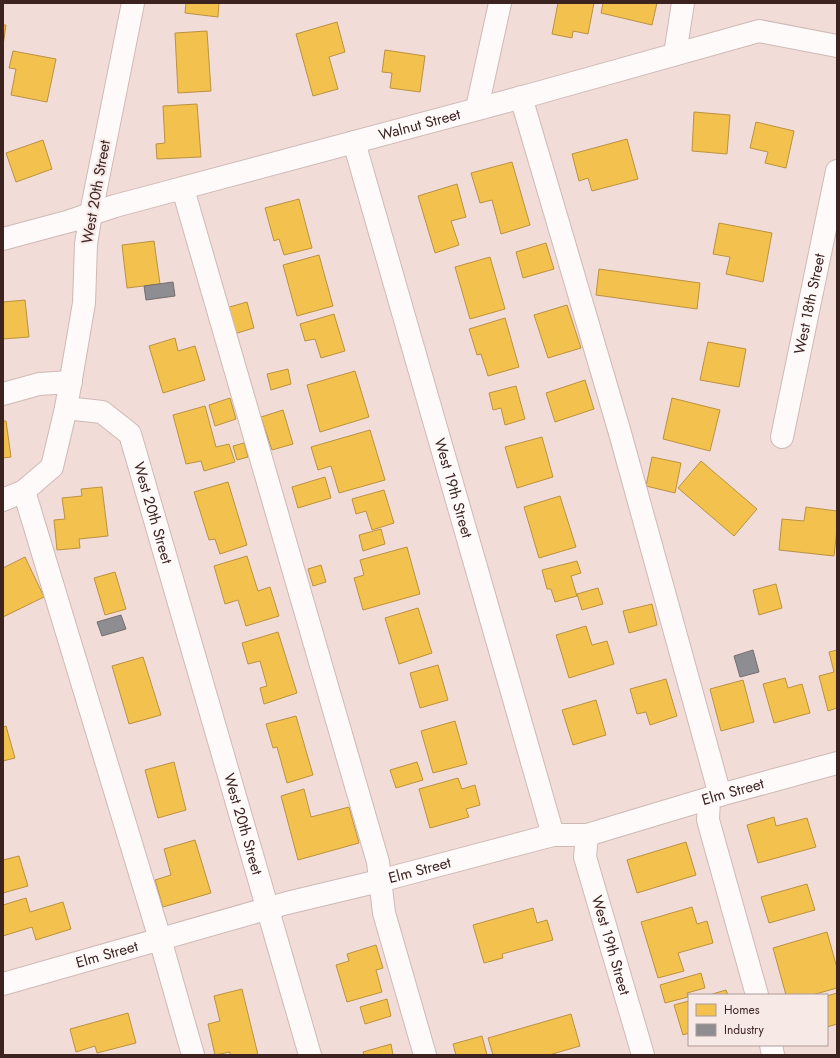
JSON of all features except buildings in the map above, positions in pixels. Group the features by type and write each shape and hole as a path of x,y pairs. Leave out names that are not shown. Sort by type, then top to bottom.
{"street":[{"name":"West 20th Street","path":"133,3 91,213 86,244 84,303 66,408 102,412 130,434 310,1055"},
{"path":"477,108 500,3"},
{"path":"675,54 683,3"},
{"name":"Walnut Street","path":"3,239 70,221 91,213 759,31 837,46"},
{"path":"521,97 620,433 714,797 708,820 756,994"},
{"name":"West 19th Street","path":"354,142 553,835"},
{"name":"West 18th Street","path":"782,437 837,171"},
{"path":"183,189 378,862 384,913 425,1055"},
{"path":"3,394 39,384 71,382"},
{"path":"3,500 24,491 52,467 66,408"},
{"path":"24,491 160,940 193,1055"},
{"name":"Elm Street","path":"3,984 268,908 380,881 553,835 587,835 714,797 837,764"},
{"name":"West 19th Street","path":"587,835 585,857 643,1055"}]}
